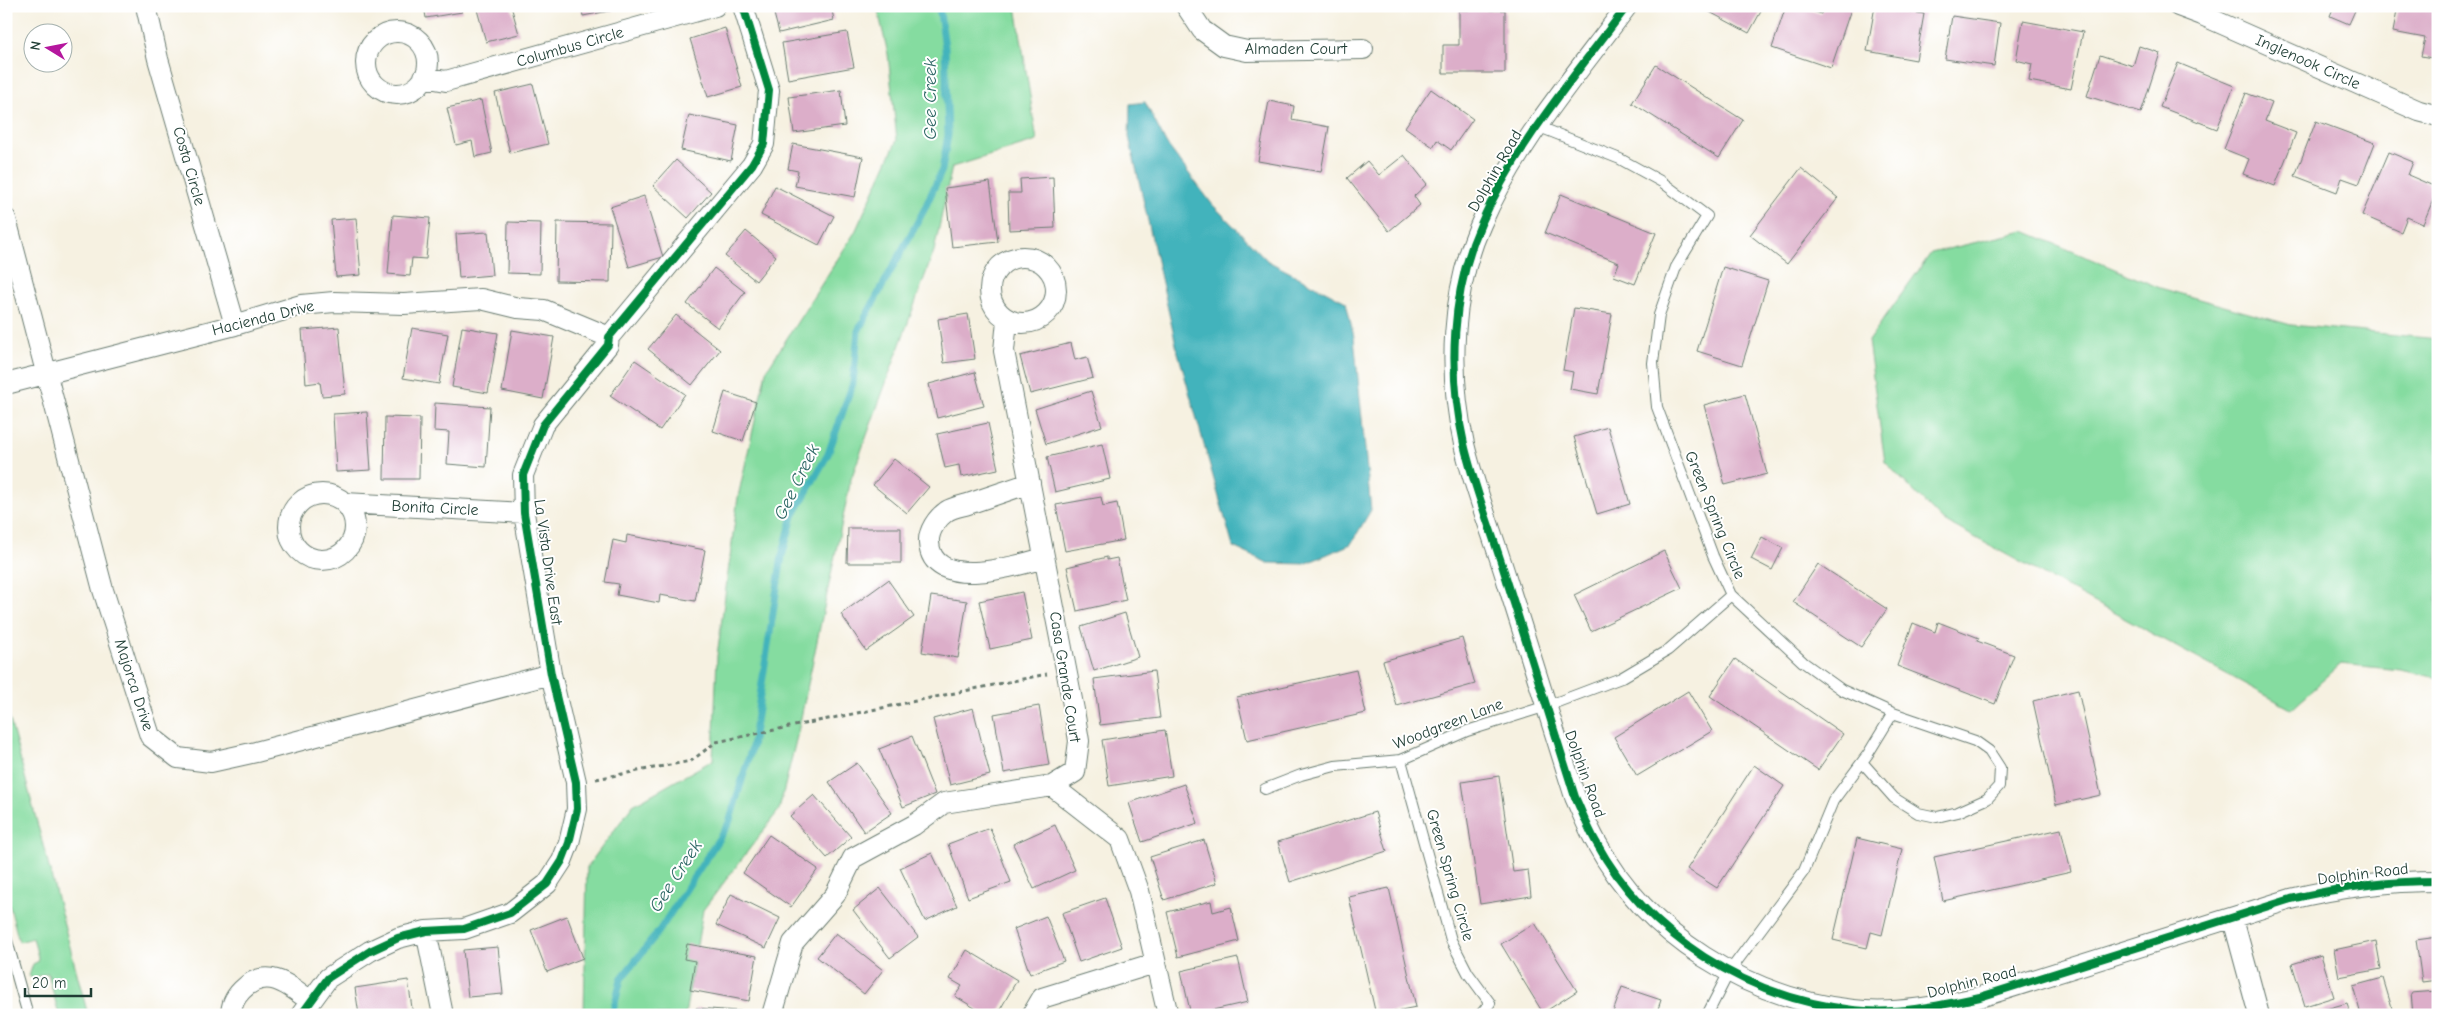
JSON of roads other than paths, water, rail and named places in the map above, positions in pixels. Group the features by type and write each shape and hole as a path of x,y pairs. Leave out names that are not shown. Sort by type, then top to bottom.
{"street":[{"name":"Costa Circle","path":"146,6 161,68 235,325"},
{"name":"Columbus Circle","path":"424,77 446,81 715,6"},
{"name":"La Vista Drive East","path":"305,1008 328,978 370,951 398,938 426,931 464,929 510,913 547,884 562,861 578,808 576,782 551,674 524,513 524,475 543,425 608,345 610,337 740,180 764,144 770,90 743,6"},
{"name":"Almaden Court","path":"1186,6 1202,30 1224,46 1247,51 1363,49"},
{"name":"Dolphin Road","path":"1627,6 1537,126 1507,172 1480,225 1465,271 1456,321 1454,375 1464,444 1575,797 1596,843 1628,889 1661,924 1691,948 1729,972 1774,992 1814,1003 1854,1010 1898,1010 1940,1006 1980,997 2233,919 2291,899 2340,887 2394,881 2438,881"},
{"name":"Inglenook Circle","path":"2178,6 2420,111 2438,116"},
{"path":"6,219 46,374"},
{"name":"Hacienda Drive","path":"6,384 235,325 301,305 334,302 404,304 481,299 518,308 544,310 610,337"},
{"name":"Casa Grande Court","path":"1007,320 1004,351 1067,670 1079,741 1075,772 1052,786"},
{"name":"Majorca Drive","path":"46,374 103,590 150,736 178,758 211,762 256,752 551,674"},
{"path":"1030,483 947,511 932,528 929,543 934,558 946,570 973,572 1010,568 1044,558"},
{"name":"Bonita Circle","path":"345,503 524,513"},
{"path":"772,1015 792,943 835,895 853,858 914,825 944,803 1052,786 1120,840 1139,891 1168,1015"},
{"path":"2233,919 2258,1015"},
{"path":"426,931 443,1015"},
{"path":"1032,1015 1042,998 1155,963"},
{"path":"231,1015 235,997 249,983 256,980 274,978 295,989 305,1008"}],"lane":[{"name":"Green Spring Circle","path":"1537,126 1620,159 1662,182 1707,216 1676,267 1659,315 1653,363 1657,407 1713,556 1731,595 1803,662 1842,690 1893,713"},
{"name":"Woodgreen Lane","path":"1265,789 1301,774 1335,766 1401,760 1467,731 1547,706 1621,678 1668,650 1731,595"},
{"path":"1707,1015 1729,972 1804,872 1833,801 1862,762 1893,713 1975,741 1989,751 2000,768 1999,786 1987,799 1958,812 1937,817 1918,813 1894,798 1862,762"},
{"name":"Green Spring Circle","path":"1401,760 1451,940 1468,973 1490,1003 1480,1015"},
{"path":"6,937 28,1015"}],"water":[{"path":"1145,102 1166,143 1212,204 1268,261 1346,302 1354,337 1371,510 1351,544 1305,564 1268,563 1233,547 1177,349 1129,137 1130,104"}],"waterway":[{"name":"Gee Creek","path":"612,1015 621,979 659,931 729,823 752,747 782,556 793,516 828,454 853,383 858,331 924,210 942,170 948,135 945,47 939,6"}]}
